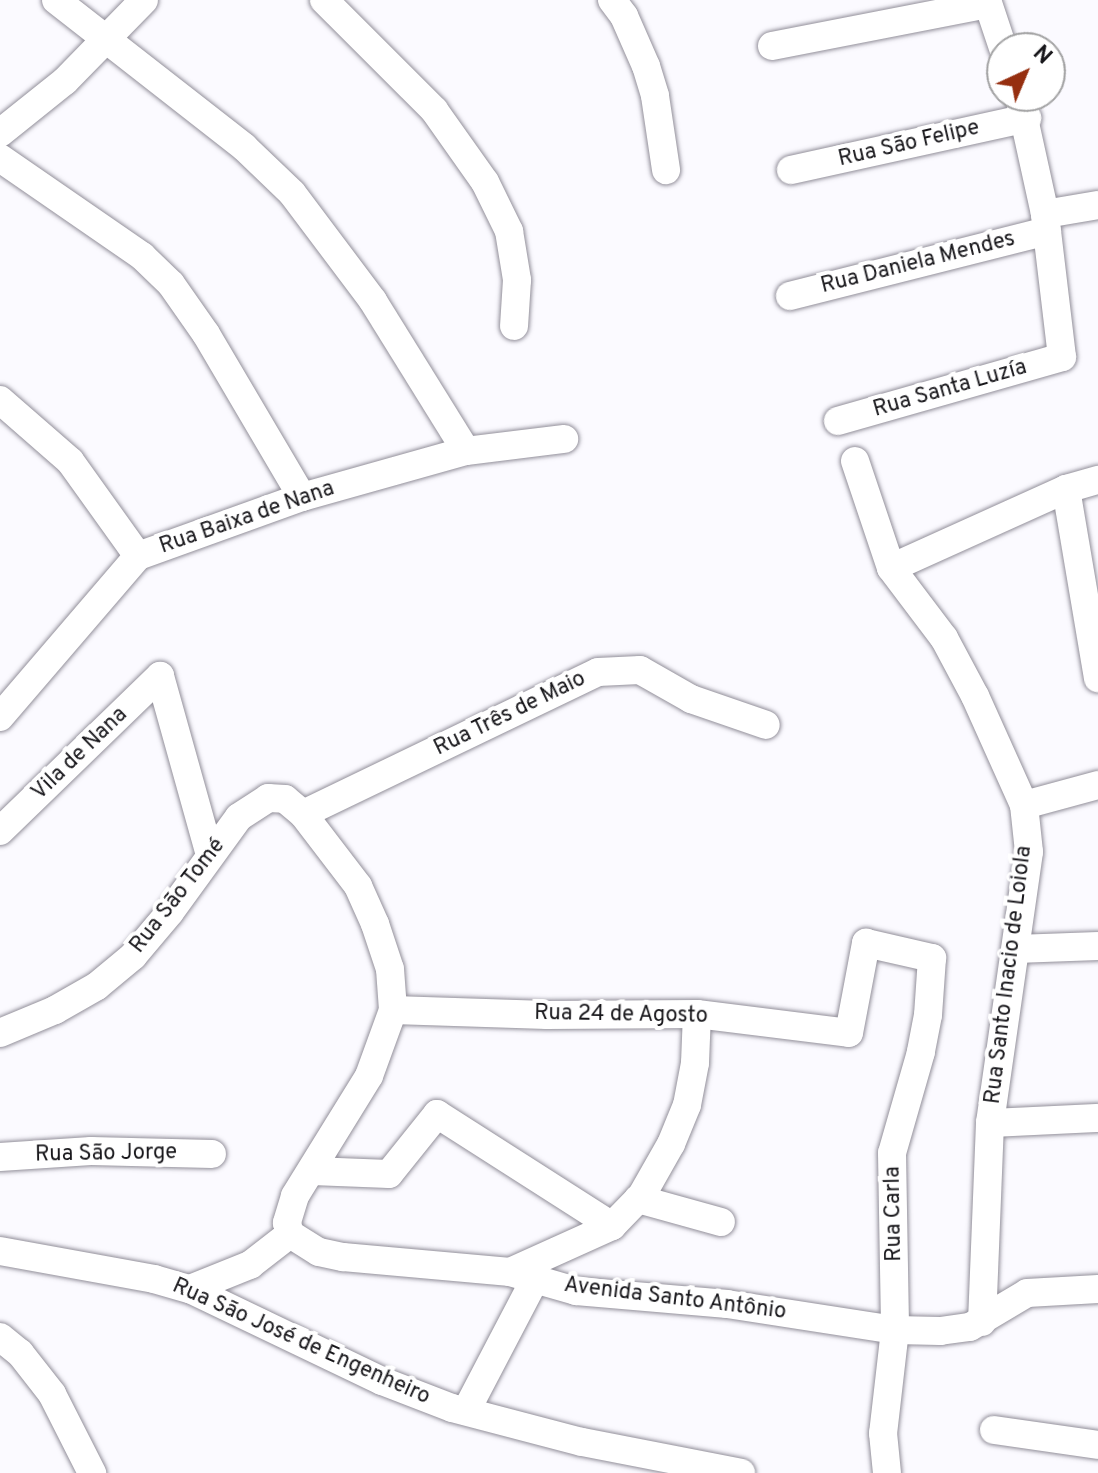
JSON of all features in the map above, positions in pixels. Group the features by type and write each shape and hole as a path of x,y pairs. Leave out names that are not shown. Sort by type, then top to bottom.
{"street":[{"path":"56,0 244,147 292,193 373,301 466,451"},
{"path":"0,133 106,41 144,0"},
{"path":"324,0 434,110 485,182 509,231 517,280 514,326"},
{"path":"612,0 624,16 646,66 655,96 666,170"},
{"path":"772,46 987,2 997,32"},
{"name":"Rua São Felipe","path":"791,170 1005,112"},
{"path":"1024,112 1046,222"},
{"path":"0,158 142,256 171,284 206,334 302,497"},
{"name":"Rua Daniela Mendes","path":"790,296 1098,205"},
{"name":"Rua Santa Luzía","path":"838,421 1062,357 1046,222"},
{"path":"0,400 70,461 138,556"},
{"name":"Rua Baixa de Nana","path":"0,717 138,556 302,497 466,451 564,439"},
{"name":"Rua Santo Inacio de Loiola","path":"855,461 891,568 944,638 975,696 1024,805 1029,852 990,1123 982,1322"},
{"path":"891,568 1066,489 1098,480"},
{"path":"1066,489 1098,678"},
{"name":"Rua Três de Maio","path":"303,814 598,672 640,670 691,699 766,725"},
{"name":"Vila de Nana","path":"0,831 160,676 210,855"},
{"path":"1024,805 1098,785"},
{"name":"Rua São Tomé","path":"0,1033 55,1010 109,976 133,956 170,912 239,817 268,798 285,799 303,814"},
{"path":"190,1289 250,1265 290,1234 290,1209 369,1076 393,1010 390,969 358,886 303,814"},
{"name":"Rua 24 de Agosto","path":"393,1010 697,1014 849,1033 866,943 932,958"},
{"path":"1016,949 1098,946"},
{"name":"Rua Carla","path":"887,1473 883,1433 895,1330 892,1153 921,1052 928,1015 932,958"},
{"path":"466,1411 523,1276 612,1226 638,1199 671,1144 687,1105 695,1063 697,1014"},
{"path":"312,1171 389,1174 437,1114 612,1226"},
{"path":"990,1123 1098,1118"},
{"name":"Rua São Jorge","path":"0,1157 91,1151 212,1154"},
{"path":"638,1199 721,1222"},
{"name":"Avenida Santo Antônio","path":"290,1234 319,1252 343,1257 523,1276 576,1291 727,1304 895,1330 940,1331 982,1322"},
{"name":"Rua São José de Engenheiro","path":"0,1251 154,1279 190,1289 382,1381 466,1411 582,1442 741,1473"},
{"path":"982,1322 1027,1293 1098,1289"},
{"path":"0,1337 20,1353 52,1394 92,1473"},
{"path":"994,1430 1098,1445"}]}
